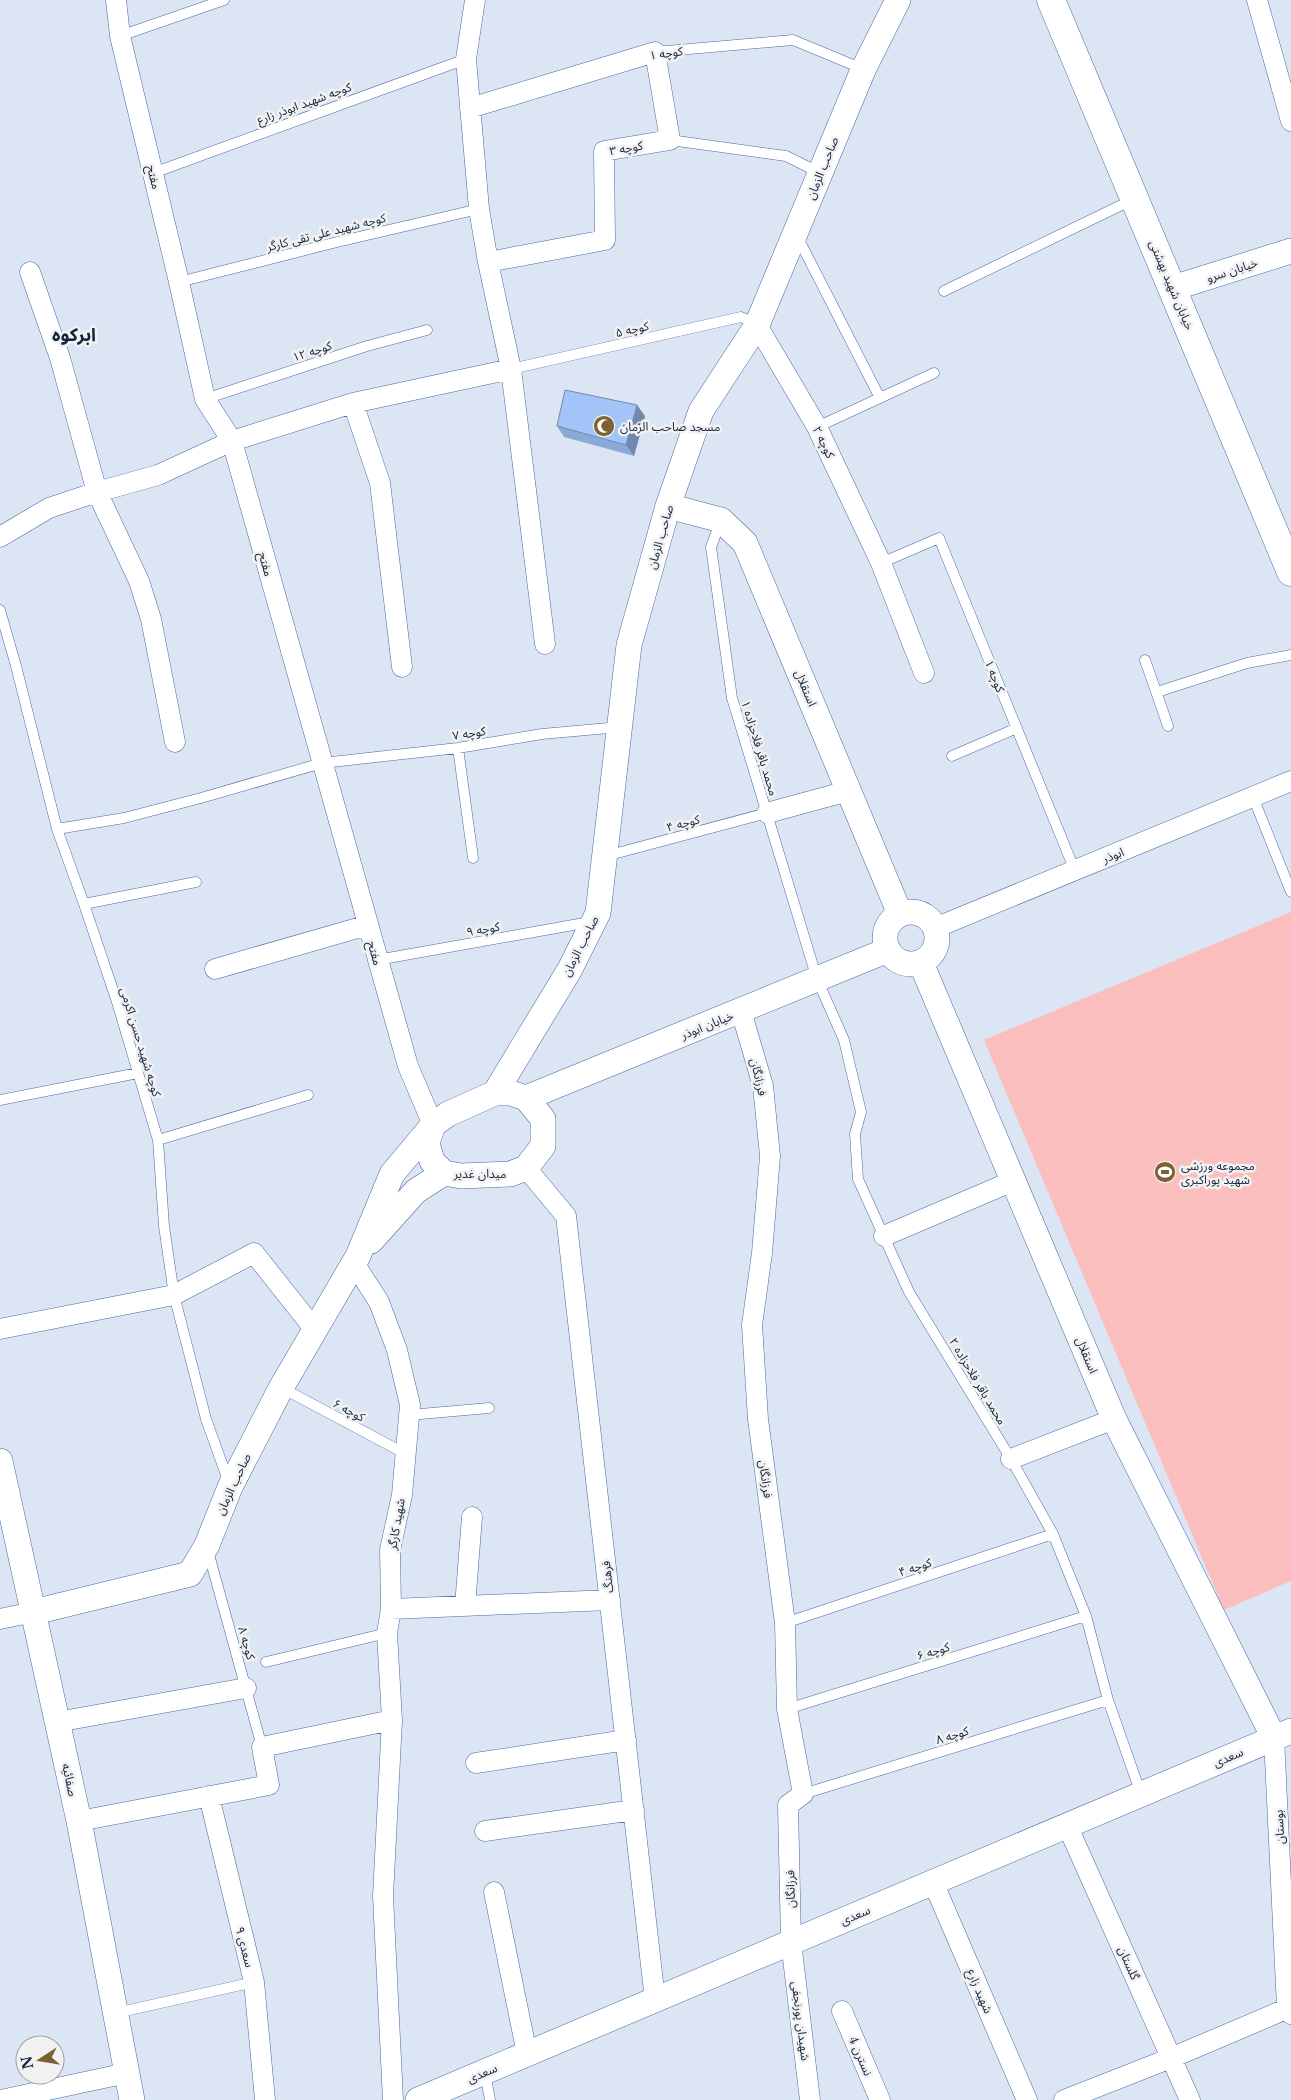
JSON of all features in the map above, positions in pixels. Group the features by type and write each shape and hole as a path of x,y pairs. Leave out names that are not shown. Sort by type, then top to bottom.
{"main road":[{"name":"خیابان شهید بهشتی","path":"1051,0 1291,572"}],"street":[{"name":"مفتح","path":"116,0 120,36 179,282 205,400 232,441 408,1066 433,1125"},
{"path":"475,0 466,59 479,209 488,262 512,369 545,644"},
{"name":"صاحب الزمان","path":"495,1093 570,969 598,913 629,645 668,506 701,411 758,325 863,70 898,0"},
{"path":"1257,0 1286,79 1291,121"},
{"path":"656,52 670,140"},
{"name":"کوچه ۱","path":"470,108 656,52"},
{"name":"کوچه ۳","path":"488,262 605,240 604,151 670,140"},
{"name":"خیابان سرو","path":"1173,288 1291,251"},
{"path":"30,272 60,358 97,492 139,581 151,618 175,742"},
{"name":"کوچه ۲","path":"758,325 817,426 882,563 924,673"},
{"path":"0,537 49,508 97,492 158,476 232,441 353,403 512,369"},
{"path":"353,403 380,483 402,668"},
{"name":"استقلال","path":"668,506 720,520 745,543 900,914"},
{"name":"ابوذر","path":"935,928 1291,782"},
{"path":"767,813 848,791"},
{"path":"903,912 919,912 933,922 935,928 938,938 933,954 921,963 903,964 890,954 884,938 889,922 903,912"},
{"path":"215,969 368,925"},
{"name":"خیابان ابوذر","path":"526,1098 888,950"},
{"name":"استقلال","path":"921,963 1114,1419 1283,1734"},
{"name":"فرزانگان","path":"742,1011 762,1086 770,1156 762,1253 752,1325 758,1419 785,1623 787,1709 803,1794 788,1805 791,1942"},
{"path":"356,1259 392,1174 433,1125 448,1114 495,1093 511,1093 526,1098 543,1119 543,1146 526,1168"},
{"name":"میدان غدیر","path":"433,1125 427,1143 432,1161 444,1173 461,1176 510,1174 526,1168"},
{"name":"فرهنگ","path":"526,1168 566,1216 655,2000"},
{"path":"356,1259 416,1191 444,1173"},
{"path":"884,1236 1013,1181"},
{"path":"0,1330 174,1295 254,1253 315,1330"},
{"name":"صاحب الزمان","path":"34,1612 190,1574 207,1545 230,1486 281,1388 356,1259"},
{"name":"شهید کارگر","path":"356,1259 379,1302 397,1350 410,1405 404,1454 402,1495 390,1550 391,1609 387,1633 392,1720 383,1896 393,2100"},
{"path":"1011,1459 1114,1419"},
{"name":"صفائیه","path":"0,1461 79,1821 132,2100"},
{"path":"465,1606 472,1517"},
{"path":"391,1609 610,1600"},
{"path":"0,1619 34,1612"},
{"path":"58,1722 246,1688"},
{"path":"79,1821 269,1785 262,1747 392,1720"},
{"name":"سعدی","path":"418,2100 1283,1734"},
{"name":"بوستان","path":"1283,1734 1290,2009"},
{"path":"476,1762 626,1740"},
{"name":"سعدی ۹","path":"209,1796 254,1982 265,2100"},
{"path":"485,1831 634,1810"},
{"name":"گلستان","path":"1068,1825 1190,2100"},
{"name":"شهید زارع","path":"934,1882 1027,2100"},
{"path":"494,1892 527,2054"},
{"name":"شهیدان پورنجفی","path":"791,1942 810,2100"},
{"path":"1064,2100 1290,2009"},
{"name":"نسترن 4","path":"842,2011 880,2100"},
{"path":"1,2100 127,2073"}],"lane":[{"path":"120,36 224,0"},
{"name":"کوچه ۱","path":"656,52 793,40 863,70"},
{"name":"کوچه شهید ابوذر زارع","path":"152,173 466,59"},
{"name":"کوچه ۳","path":"670,140 786,156 820,173"},
{"path":"944,291 1135,199"},
{"name":"کوچه شهید علی تقی کارگر","path":"179,282 337,242 479,209"},
{"path":"796,234 880,398"},
{"name":"کوچه ۵","path":"512,369 741,317 758,325"},
{"name":"کوچه ۱۲","path":"205,400 367,346 427,330"},
{"path":"817,426 934,373"},
{"name":"محمد باقر فلاحزاده ۱","path":"720,520 710,547 732,698 817,979"},
{"name":"کوچه ۱","path":"882,563 939,538 1075,871"},
{"name":"کوچه شهید حسن اکرمی","path":"0,610 57,829 84,904 158,1140 164,1226 174,1295 206,1419 230,1486"},
{"path":"1157,692 1246,663 1291,655"},
{"path":"1145,660 1168,726"},
{"name":"کوچه ۷","path":"57,829 143,813 322,764 458,748 542,734 620,727"},
{"path":"952,756 1017,728"},
{"path":"458,748 473,858"},
{"path":"1253,797 1291,892"},
{"name":"کوچه ۴","path":"605,856 767,813"},
{"path":"84,904 196,882"},
{"name":"کوچه ۹","path":"377,960 593,922"},
{"name":"محمد باقر فلاحزاده ۲","path":"817,979 844,1040 861,1112 855,1134 858,1179 909,1292 1011,1459 1053,1534 1086,1616 1108,1700 1141,1794"},
{"path":"0,1100 138,1073"},
{"path":"158,1140 308,1095"},
{"name":"کوچه ۶","path":"281,1388 404,1454"},
{"path":"409,1415 489,1408"},
{"name":"کوچه ۴","path":"785,1623 1053,1534"},
{"name":"کوچه ۸","path":"207,1545 262,1747"},
{"name":"کوچه ۶","path":"787,1709 1086,1616"},
{"path":"266,1662 387,1633"},
{"name":"کوچه ۸","path":"803,1794 1108,1700"},
{"path":"115,2013 254,1982"},
{"path":"485,2072 490,2100"}],"shaded area":[{"name":"مجموعه ورزشی شهید پوراکبری","path":"1291,912 1291,1581 1224,1610 984,1040"}],"building":[{"name":"مسجد صاحب الزمان","path":"565,390 637,405 626,445 557,426"}],"place":[{"name":"مسجد صاحب الزمان","path":"604,426"},
{"name":"مجموعه ورزشی شهید پوراکبری","path":"1165,1172"}],"district":[{"name":"ابرکوه","path":"74,335"}]}
